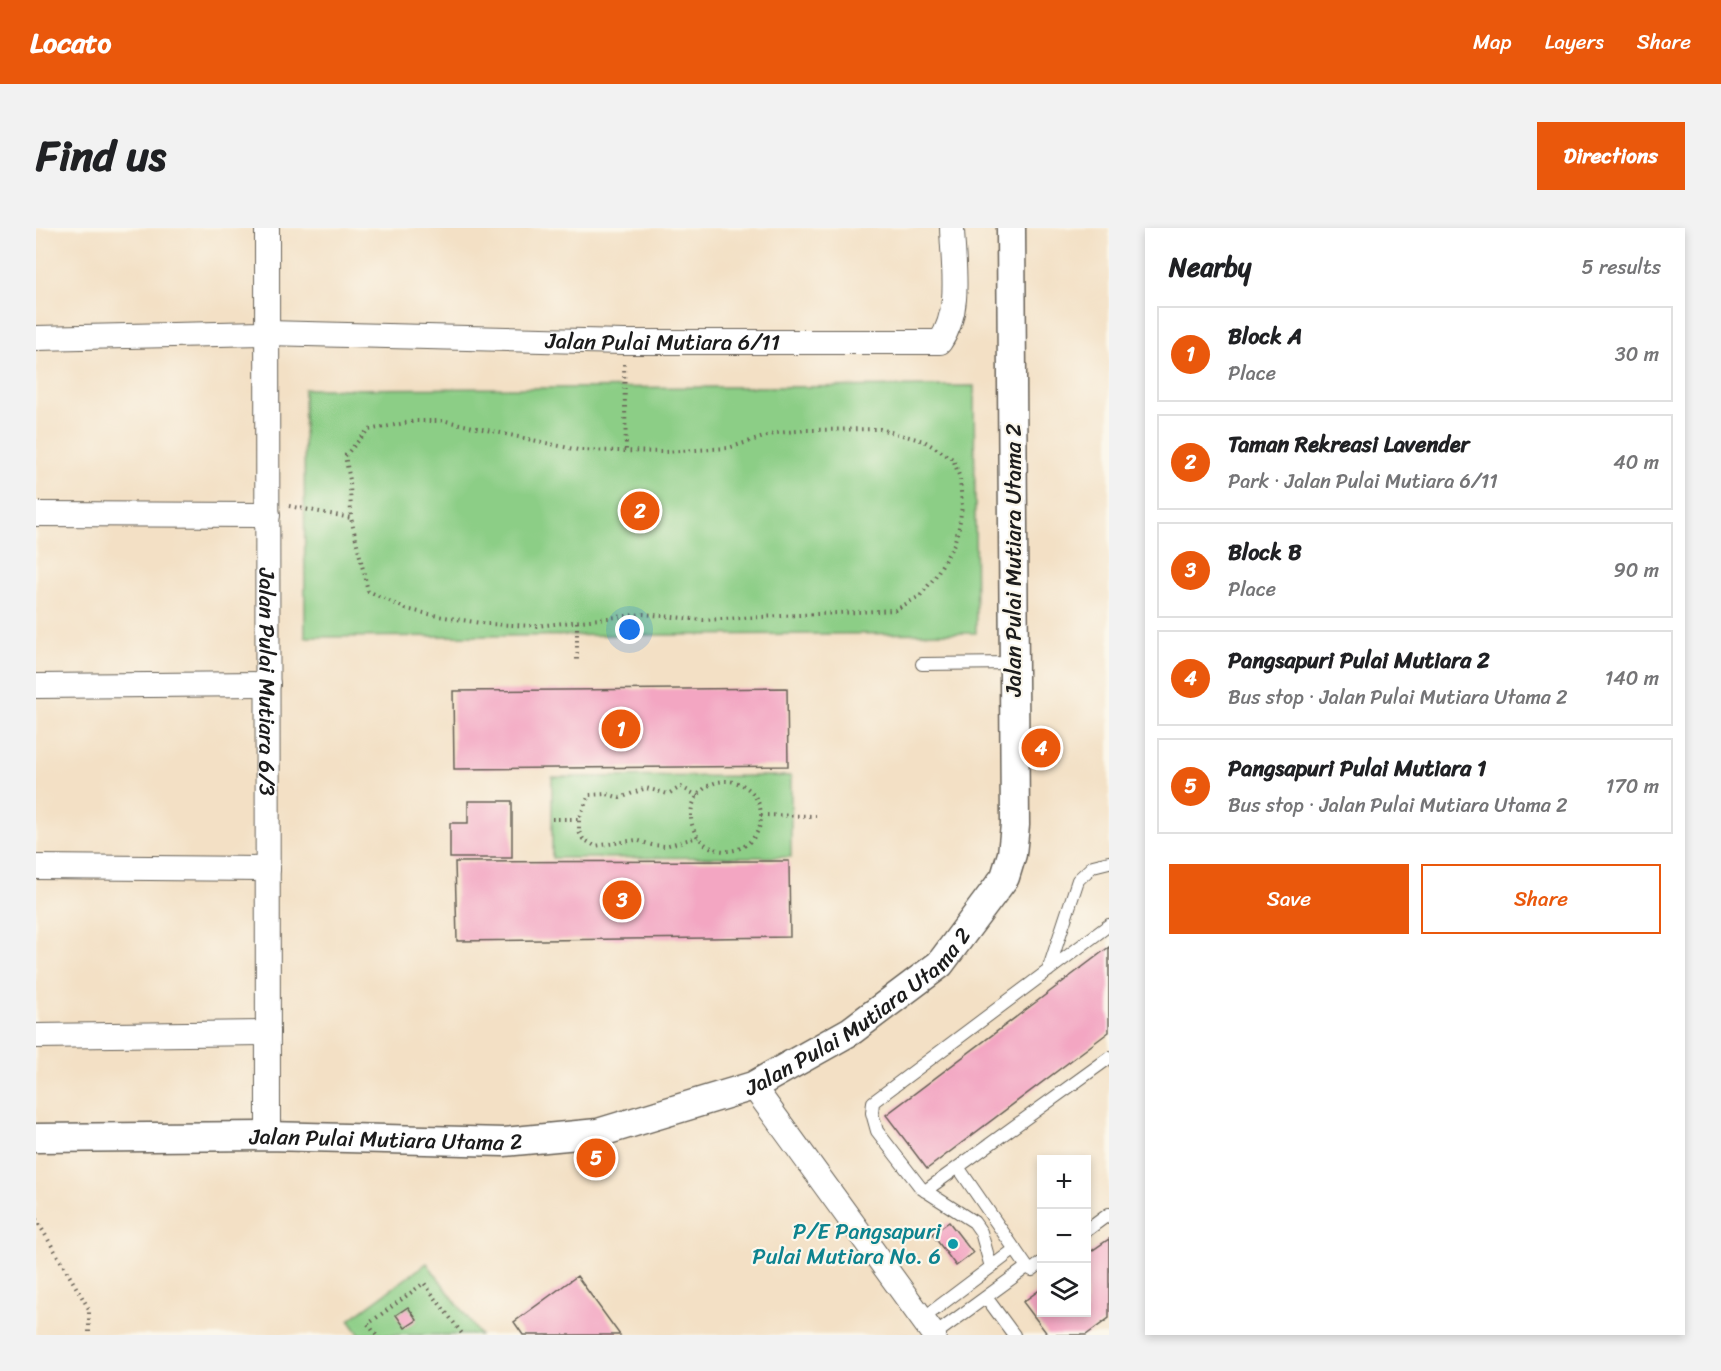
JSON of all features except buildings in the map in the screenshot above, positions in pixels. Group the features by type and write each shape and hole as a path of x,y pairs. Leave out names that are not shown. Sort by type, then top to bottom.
{"street":[{"name":"Jalan Pulai Mutiara 6/3","path":"267,228 268,1136"},
{"name":"Jalan Pulai Mutiara 6/11","path":"36,338 267,333 624,342 940,342 948,330 954,313 952,228"},
{"name":"Jalan Pulai Mutiara Utama 2","path":"36,1138 268,1136 504,1142 598,1133 753,1086 851,1031 940,964 1005,877 1012,854 1015,825 1011,228"},
{"path":"36,514 268,509"},
{"path":"36,686 268,684"},
{"path":"36,867 268,868"},
{"path":"36,1036 268,1034"},
{"path":"753,1086 930,1330"}],"lane":[{"path":"922,664 1014,663"},
{"path":"1048,971 1078,880 1093,866 1109,862"},
{"path":"992,1267 981,1232 974,1222 925,1191 877,1131 872,1113 873,1102 1109,925"},
{"path":"925,1191 1109,1058"},
{"path":"958,1167 1027,1267 1032,1270 1037,1266"},
{"path":"1091,1227 1109,1214"},
{"path":"930,1330 992,1267 1015,1249"},
{"path":"930,1330 986,1297 1027,1267"},
{"path":"986,1297 1014,1335"}],"path":[{"path":"624,342 626,451"},
{"path":"416,422 446,422 578,450 626,451 728,448 777,433 807,430 880,429 924,441 953,459 960,478 962,506 954,544 935,577 920,596 895,610 703,620 643,614 537,626 487,624 406,609 368,591 351,518 350,480 345,456 368,430 416,422"},
{"path":"268,509 351,518"},
{"path":"577,622 577,664"},
{"path":"733,782 753,794 761,815 754,837 736,849 714,849 698,837 692,825 691,813 698,796 710,785 733,782"},
{"path":"698,796 681,788 668,794 659,794 646,788 620,798 607,794 589,795 579,819 579,832 583,839 595,846 636,840 665,846 698,837"},
{"path":"761,815 816,816"},
{"path":"552,819 579,819"},
{"path":"36,1219 88,1309 88,1335"},
{"path":"376,1335 368,1324 424,1283 463,1335"}],"green space":[{"path":"974,386 976,633 305,637 304,389"},
{"path":"791,776 791,857 552,858 552,777"},
{"path":"427,1263 480,1335 360,1335 349,1320"}],"place":[{"name":"Taman Rekreasi Lavender","path":"640,511"},
{"name":"Block A","path":"621,729"},
{"name":"Pangsapuri Pulai Mutiara 2","path":"1041,748"},
{"name":"Block B","path":"622,900"},
{"name":"Pangsapuri Pulai Mutiara 1","path":"596,1158"},
{"name":"P/E Pangsapuri Pulai Mutiara No. 6","path":"953,1244"}]}
